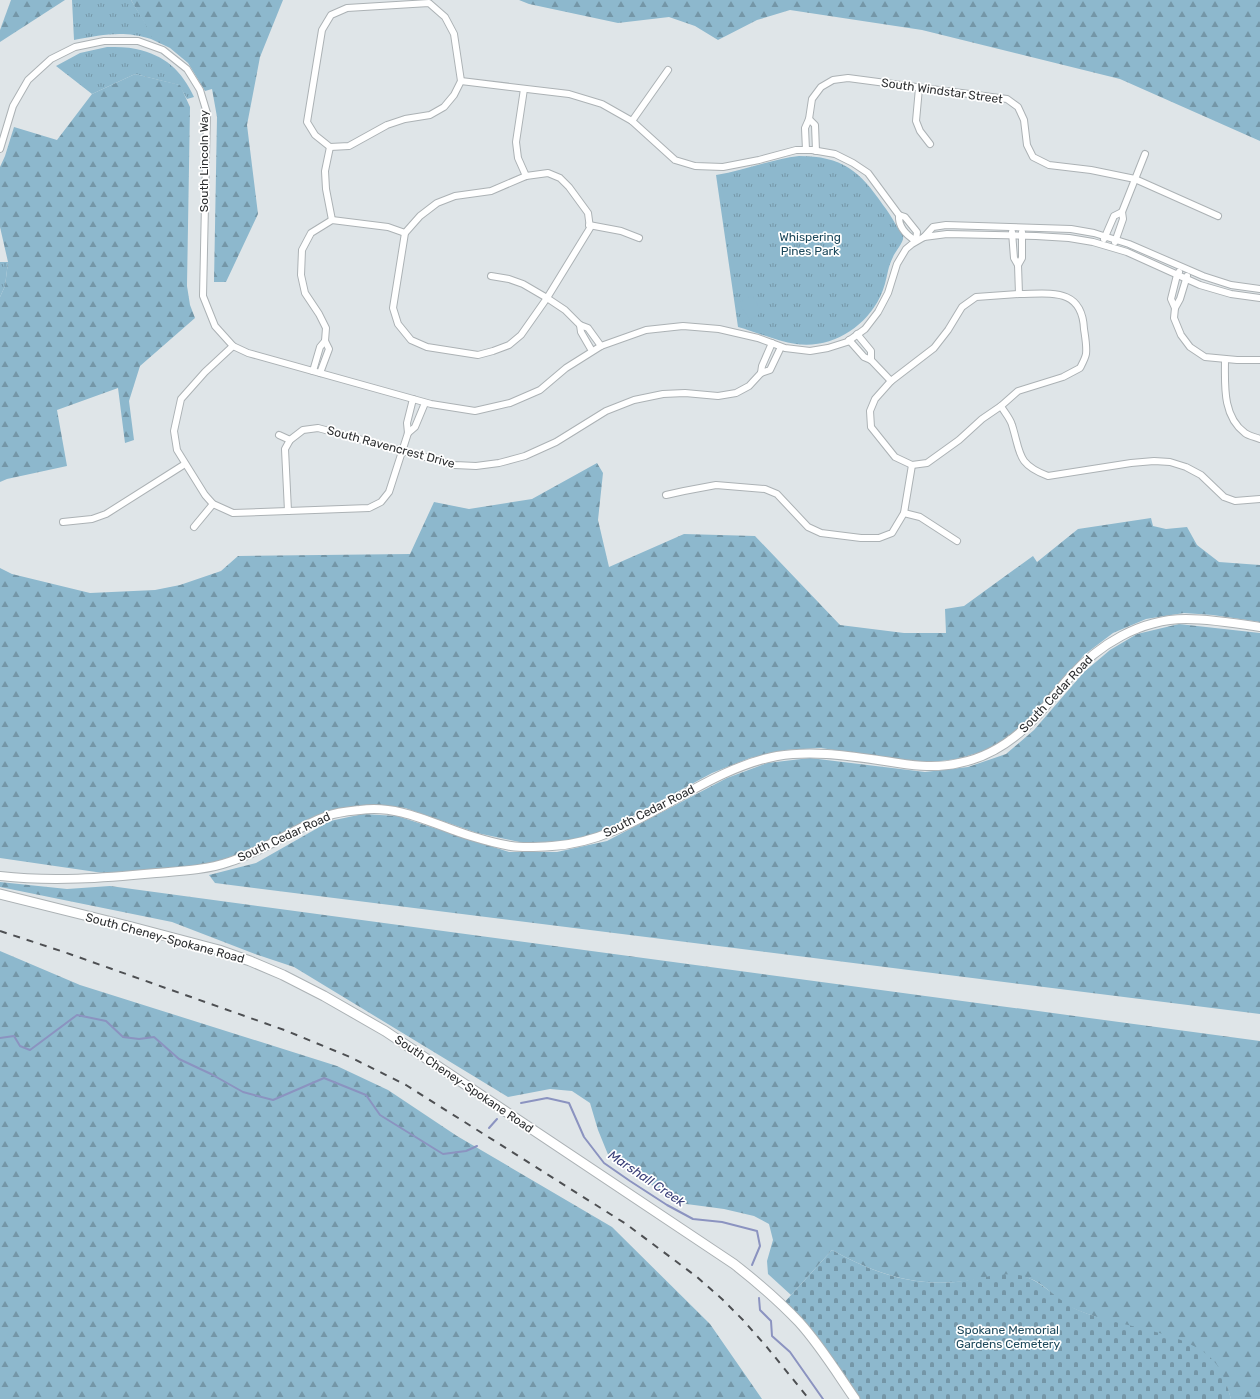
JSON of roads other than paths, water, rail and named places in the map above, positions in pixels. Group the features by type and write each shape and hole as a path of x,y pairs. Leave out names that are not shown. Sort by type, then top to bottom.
{"main road":[{"name":"South Cheney-Spokane Road","path":"0,894 219,950 283,975 363,1017 734,1264 759,1284 799,1322 823,1352 855,1399"}],"street":[{"path":"429,3 445,17 454,34 461,81 454,95 444,107 430,115 405,119 387,125 349,146 330,147 315,135 307,122 322,30 331,15 348,8 429,3"},
{"name":"South Lincoln Way","path":"0,149 13,106 28,80 51,59 75,47 104,41 138,41 163,50 187,69 200,90 207,113 203,296 215,326 233,346 248,353 425,403 475,411 510,403 540,390 566,368 592,351 601,346 646,330 683,326 719,329 758,338 781,347 810,351 828,348 849,340 865,328 878,312 888,293 897,264 906,249 924,237"},
{"path":"632,121 668,70"},
{"name":"South Windstar Street","path":"806,150 805,128 809,119 812,99 821,87 833,80 848,78 1007,99 1018,107 1024,120 1027,145 1033,157 1049,165 1091,170 1135,179 1218,216"},
{"path":"461,81 569,94 602,104 632,121 675,160 695,166 723,167 759,160 796,150 835,154 868,173 899,215 899,222 907,236 916,241 916,232 905,216 899,215"},
{"path":"919,88 916,121 920,131 930,144"},
{"path":"524,89 516,142 518,158 526,176"},
{"path":"809,119 815,125 816,151"},
{"path":"330,147 325,171 326,189 332,220"},
{"path":"1113,247 1123,220 1122,212 1145,154"},
{"path":"548,173 560,178 569,187 588,213 589,225 590,228 547,298 521,335 509,345 493,352 478,355 427,347 410,340 398,324 393,308 405,233 420,216 437,203 455,196 492,191 526,176 548,173"},
{"path":"1101,244 1114,216 1122,212"},
{"path":"320,373 329,349 325,340 326,328 319,314 304,293 301,275 302,250 311,233 332,220 388,227 405,233"},
{"path":"589,225 621,231 639,238"},
{"path":"924,237 933,227 946,225 1071,229 1105,236 1149,252 1190,272 1231,285 1260,289"},
{"path":"1012,226 1014,258 1018,265 1019,294"},
{"path":"1018,265 1022,258 1022,227"},
{"path":"924,237 947,234 1022,235 1069,238 1113,247 1200,285 1231,294 1260,298"},
{"path":"1175,308 1172,299 1177,275 1182,268"},
{"path":"1190,272 1175,308 1174,318 1180,336 1190,347 1205,357 1260,360"},
{"path":"491,276 509,279 523,284 547,298 565,310 580,325 588,328 601,346"},
{"path":"1019,294 1058,294 1070,298 1078,305 1084,319 1086,353 1080,368 1063,377 1018,391 1001,406 982,419 959,440 927,463 912,465 895,457 871,427 870,411 875,399 891,381 934,348 948,330 962,307 976,297 1019,294"},
{"path":"580,325 581,332 592,351"},
{"path":"857,334 871,351 871,360"},
{"path":"313,371 320,347 325,340"},
{"path":"849,340 864,357 871,360 891,381"},
{"name":"South Ravencrest Drive","path":"761,373 762,366 772,343"},
{"path":"233,346 205,372 182,398 174,431 177,450 204,495 213,504 233,513 370,508 381,502 389,492 408,433 407,423 413,399"},
{"name":"South Ravencrest Drive","path":"290,440 303,430 318,428 455,465 476,466 499,463 525,456 556,442 606,411 634,400 663,394 685,393 718,396 736,393 749,386 761,373 770,370 781,347"},
{"path":"1225,359 1225,392 1228,407 1236,423 1246,433 1260,439"},
{"path":"408,433 415,427 425,403"},
{"path":"1001,406 1012,423 1019,453 1024,463 1035,471 1048,476 1131,463 1154,461 1170,462 1186,467 1201,475 1224,496 1235,501 1260,499"},
{"path":"279,435 290,440 285,449 288,511"},
{"path":"63,522 101,516 185,464"},
{"path":"666,495 716,485 765,489 777,494 808,526 821,533 861,538 880,538 892,533 904,513 912,465"},
{"path":"194,527 213,504"},
{"path":"904,513 920,517 957,541"},
{"name":"South Cedar Road","path":"0,876 47,880 122,876 198,869 225,864 248,855 330,815 365,809 396,810 472,836 511,846 554,846 591,839 630,823 704,783 738,767 775,756 808,753 843,755 901,764 932,766 959,763 987,754 1016,737 1040,713 1070,677 1095,653 1118,637 1146,625 1182,618 1217,620 1260,627"}],"waterway":[{"name":"Marshall Creek","path":"0,1038 14,1036 20,1046 30,1050 77,1015 106,1021 123,1037 139,1039 154,1037 179,1059 211,1074 243,1092 273,1100 324,1078 366,1095 380,1115 443,1154 466,1151 477,1146"},
{"name":"Marshall Creek","path":"521,1103 547,1098 569,1103 584,1137 604,1163 630,1181 667,1205 693,1219 722,1222 757,1231 760,1246 752,1265"},
{"name":"Marshall Creek","path":"489,1128 497,1119"},
{"name":"Marshall Creek","path":"759,1298 760,1310 771,1321 772,1336 790,1352 823,1399"}],"railway":[{"path":"0,931 64,952 287,1031 350,1057 406,1085 626,1224 697,1277 743,1320 809,1399"}],"park label":[{"name":"Whispering Pines Park","path":"810,244"},
{"name":"Spokane Memorial Gardens Cemetery","path":"1008,1337"}]}
